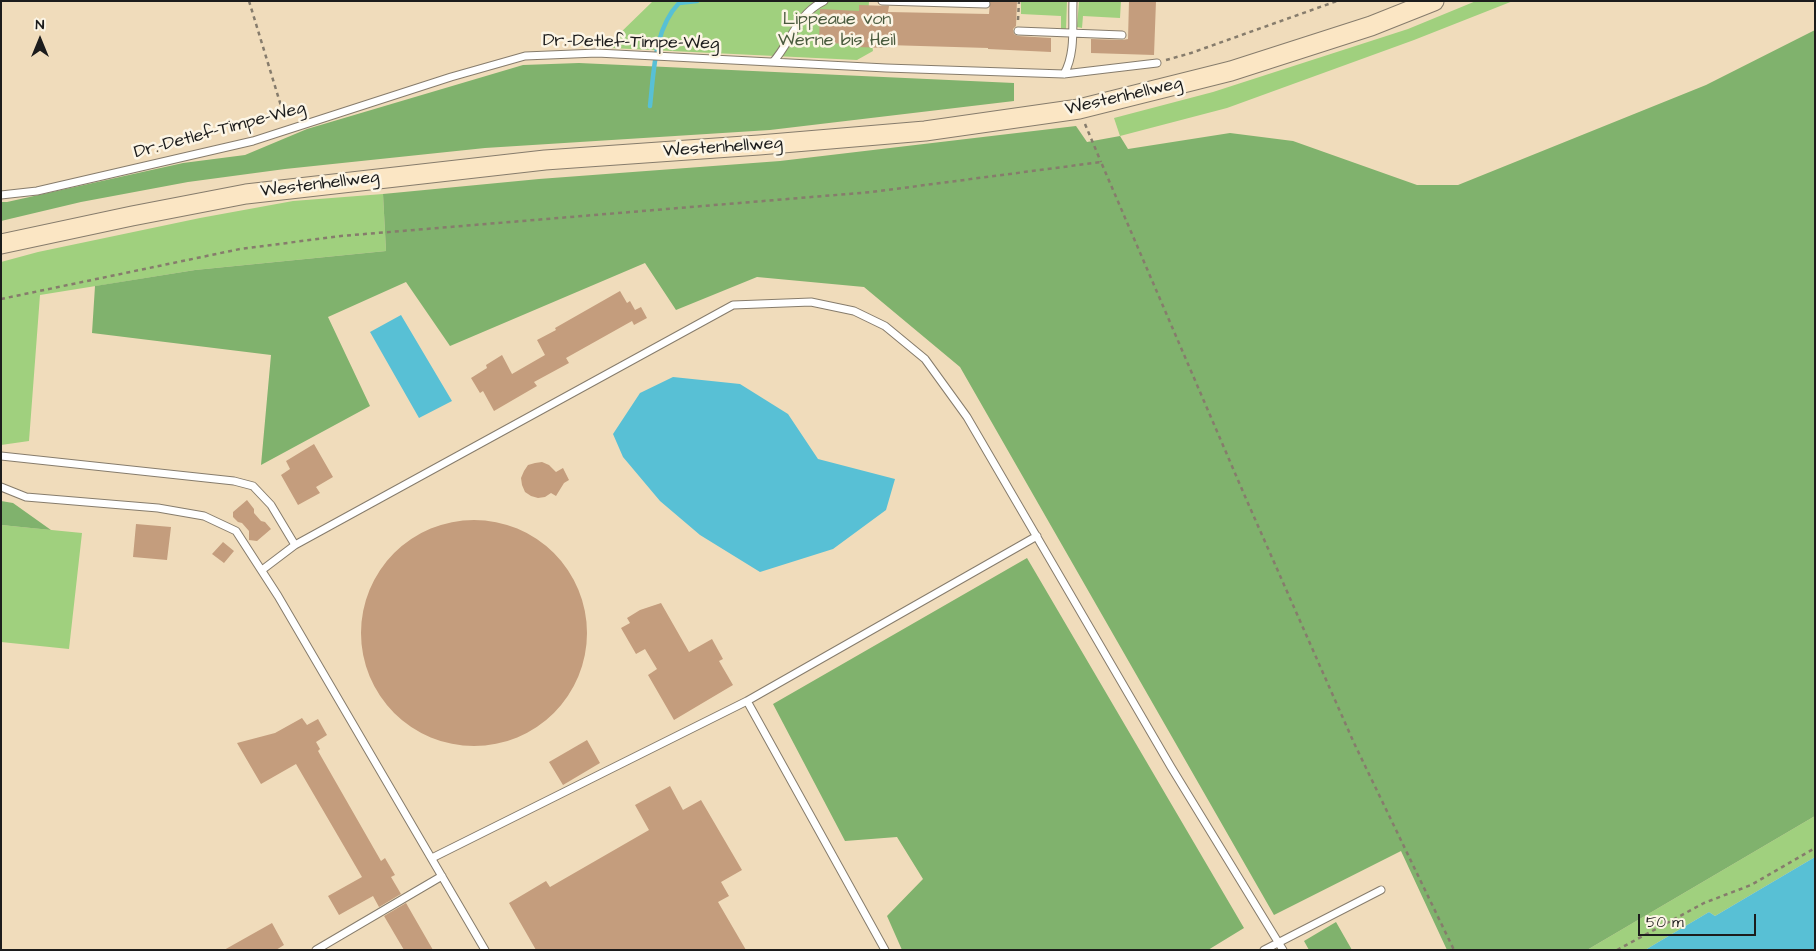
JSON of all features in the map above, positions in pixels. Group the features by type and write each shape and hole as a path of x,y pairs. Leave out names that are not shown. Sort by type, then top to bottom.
{"main road":[{"name":"Westenhellweg","path":"1,244 132,216 274,190 545,160 925,131 1079,109 1231,71 1370,26 1434,1"}],"lane":[{"path":"773,62 783,51 791,34 805,14 815,5 824,1"},
{"path":"882,1 986,4"},
{"path":"1064,74 1072,52 1073,1"},
{"path":"1018,31 1122,35"},
{"name":"Dr.-Detlef-Timpe-Weg","path":"1,195 37,191 252,141 451,77 525,56 597,53 1064,74 1157,63"},
{"path":"262,570 295,545 733,305 811,302 854,311 885,326 925,359 968,417 1171,767 1283,950"},
{"path":"1,456 234,480 253,486 271,505 295,545"},
{"path":"1,487 26,497 158,508 204,516 236,531 262,570 485,950"},
{"path":"432,858 747,701 1036,536"},
{"path":"747,701 885,950"},
{"path":"316,950 442,876"},
{"path":"1264,950 1381,890"}],"path":[{"path":"249,1 288,130"},
{"path":"1018,31 1019,1"},
{"path":"1157,63 1191,53 1336,1"},
{"path":"1079,109 1247,501 1354,743 1454,950"},
{"path":"1,299 240,249 341,236 872,192 1101,162"},
{"path":"1617,950 1704,903 1751,886 1815,848"}],"green space":[{"name":"Lippeaue von Werne bis Heil","path":"653,1 869,1 868,20 873,51 857,60 610,48 616,37"},
{"path":"1021,1 1067,1 1066,29 1061,29 1061,16 1021,14"},
{"path":"1079,1 1121,1 1120,18 1083,16 1082,28 1077,27"},
{"path":"1476,1 1513,1 1414,40 1227,108 1120,136 1114,118 1213,92 1408,29"},
{"path":"1815,30 1815,816 1587,950 1447,950 1401,851 1274,915 960,367 864,287 757,277 676,310 645,263 450,346 406,282 328,317 370,406 261,465 271,355 92,333 95,286 195,270 386,251 383,194 539,179 780,161 1076,126 1087,142 1120,136 1128,149 1230,133 1293,141 1417,185 1458,185 1706,85"},
{"path":"579,63 1014,83 1014,101 770,130 485,148 285,169 188,182 81,202 1,221 1,202 183,163 245,155 307,129 523,65"},
{"path":"383,194 386,251 195,270 40,295 29,441 1,445 1,262 38,252 200,218 293,201"},
{"path":"1,501 13,503 51,530 1,525"},
{"path":"1,525 82,533 69,649 1,642"},
{"path":"1027,558 1244,928 1208,950 902,950 887,916 923,879 897,837 845,841 773,704"},
{"path":"1815,816 1815,857 1715,916 1709,912 1645,950 1587,950"},
{"path":"1336,922 1352,950 1309,950 1304,941"}],"water":[{"path":"401,315 452,401 419,418 370,332"},
{"path":"673,377 740,384 788,414 818,459 895,479 886,510 833,549 760,572 700,535 660,501 623,457 613,434 640,393"},
{"path":"1815,857 1815,950 1645,950 1709,912 1715,916"}],"building":[{"path":"990,1 1017,1 1014,34 1018,36 1051,38 1051,52 887,45 887,48 857,47 857,44 819,43 820,9 859,11 859,5 889,6 888,12 989,14"},
{"path":"1129,1 1156,1 1154,55 1091,53 1091,39 1128,39"},
{"path":"620,291 627,303 630,301 635,310 641,307 647,318 634,325 632,321 566,358 569,363 534,382 537,386 494,411 483,391 480,393 471,378 487,368 486,365 502,355 512,374 545,355 537,340"},
{"path":"314,444 333,477 316,487 320,493 298,505 281,475 290,469 286,461"},
{"path":"542,462 549,465 556,472 563,468 569,480 564,483 556,496 551,493 545,497 531,496 525,492 522,485 521,478 528,465"},
{"path":"247,500 254,509 254,513 271,529 257,541 249,540 249,531 233,517 233,512"},
{"path":"474,520 507,525 517,529 537,539 554,553 568,570 578,590 582,600 587,633 582,666 578,676 568,696 554,713 537,727 517,737 507,741 474,746 441,741 431,737 411,727 394,713 380,696 370,676 366,666 361,633 366,600 370,590 380,570 394,553 411,539 431,529 441,525"},
{"path":"136,524 171,527 167,560 133,557"},
{"path":"223,542 234,551 224,563 212,554"},
{"path":"661,603 689,652 712,639 723,659 719,661 733,685 674,720 648,675 657,669 645,649 636,654 621,628 630,623 627,618 640,610"},
{"path":"302,718 307,725 318,719 327,735 316,742 320,749 318,751 381,861 385,858 395,875 391,877 401,894 379,907 373,896 339,915 328,896 362,877 296,764 261,784 237,743 275,733"},
{"path":"587,740 600,763 563,785 549,762"},
{"path":"670,786 683,810 701,800 742,870 721,882 729,896 718,902 746,950 536,950 509,903 546,881 550,887 649,830 635,805"},
{"path":"406,903 433,950 404,950 384,916"},
{"path":"272,923 284,945 276,950 224,950"}],"waterway":[{"path":"650,106 654,65 664,25 679,3 697,1"}]}
